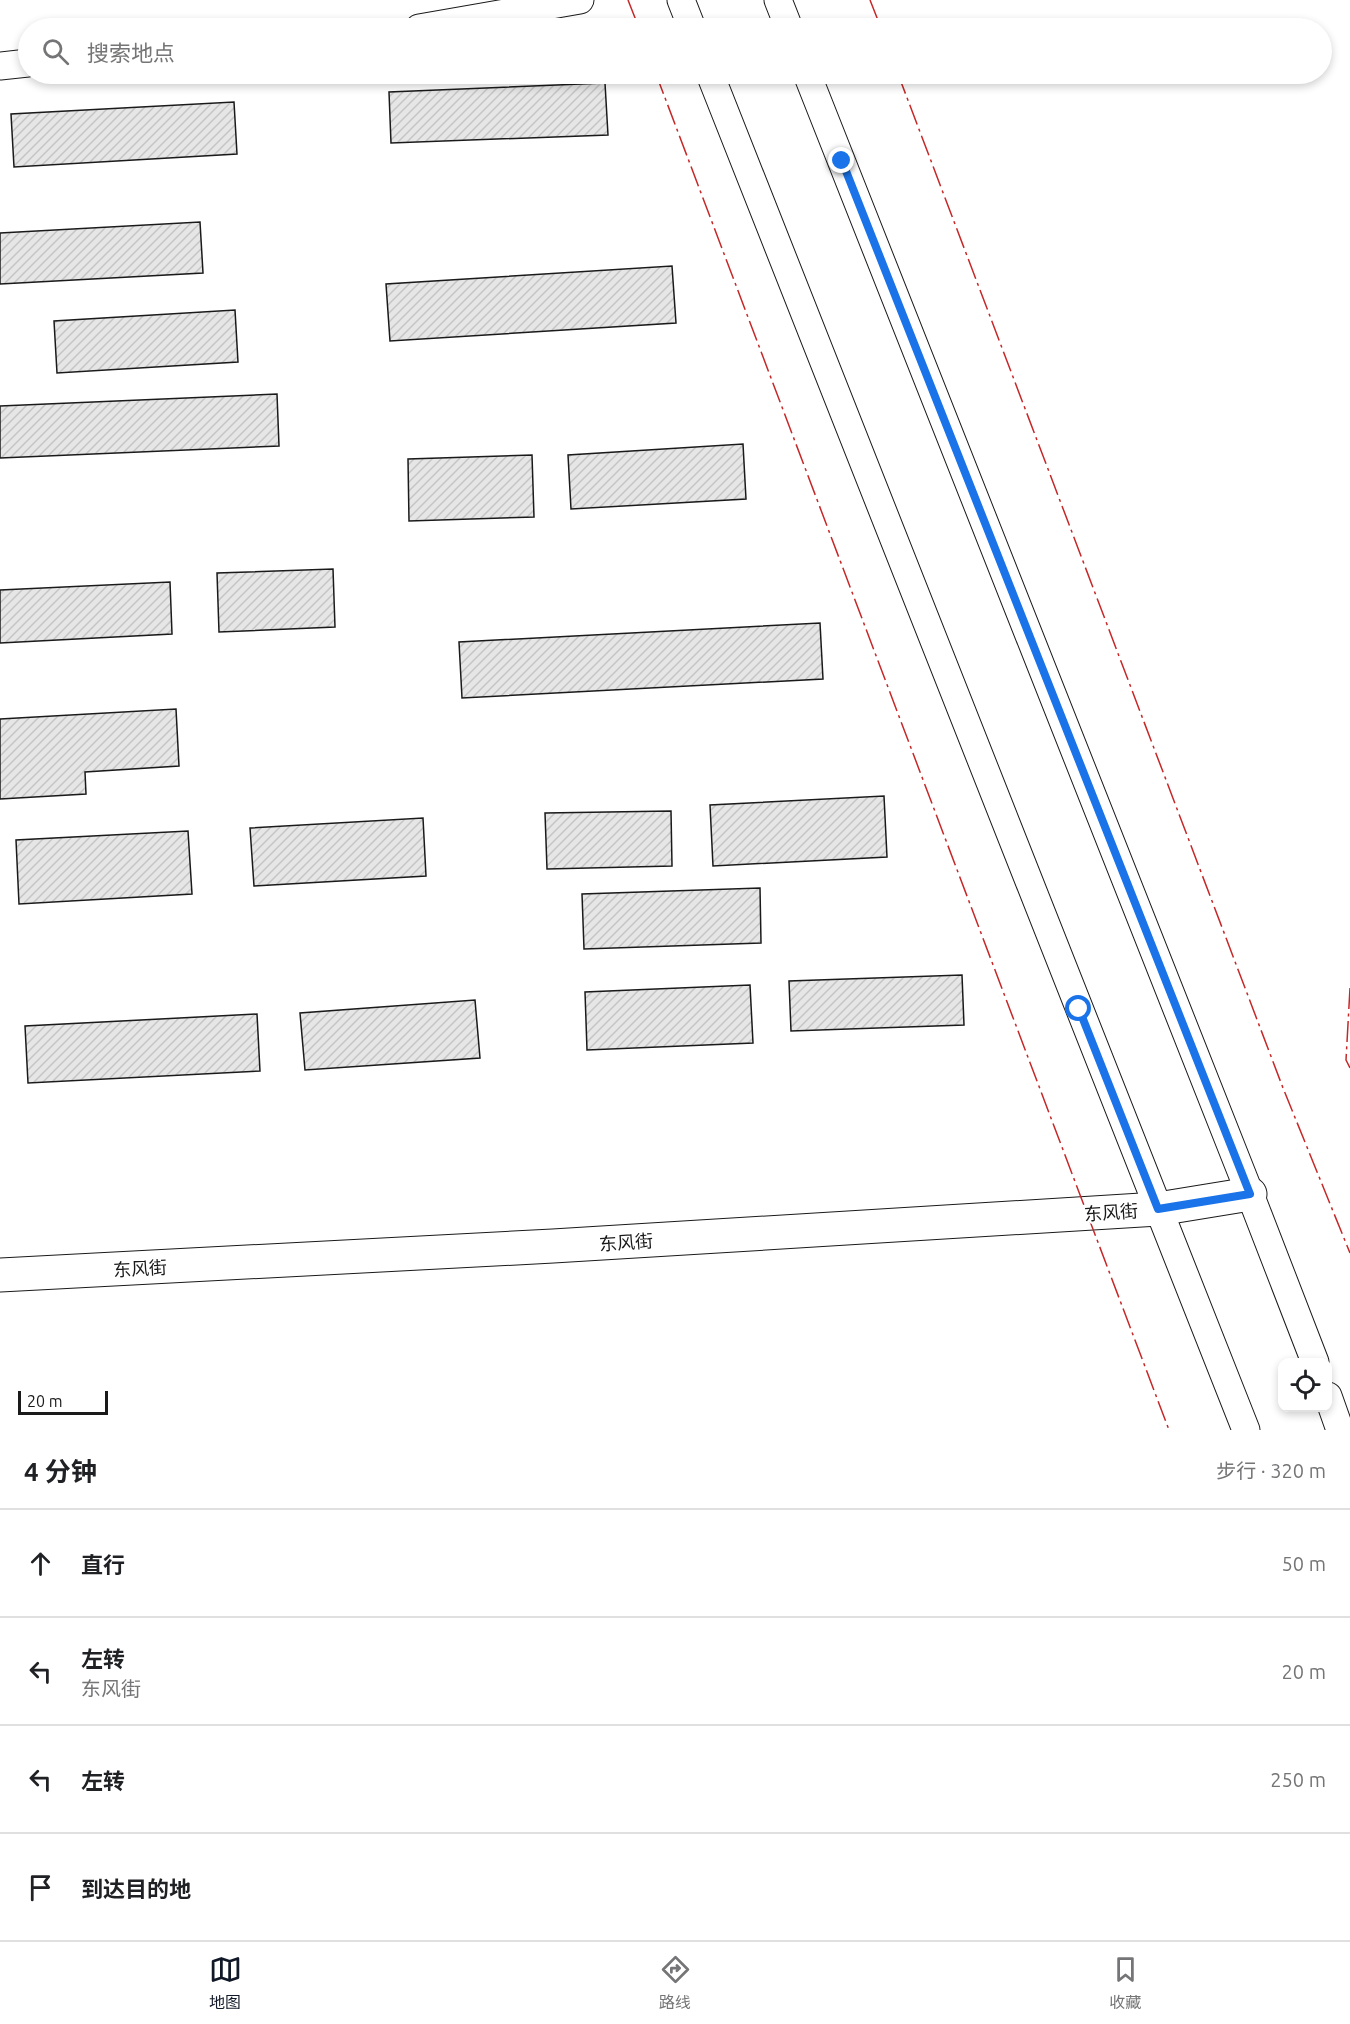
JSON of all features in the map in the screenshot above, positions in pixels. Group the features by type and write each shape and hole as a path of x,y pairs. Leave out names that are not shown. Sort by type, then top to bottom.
{"street":[{"path":"476,18 580,0"},
{"path":"681,0 688,18"},
{"path":"778,0 785,18"},
{"path":"0,66 18,64"},
{"path":"714,84 1246,1430"},
{"path":"811,84 1313,1358"},
{"name":"东风街","path":"0,1275 553,1246 1158,1209 1250,1194"},
{"path":"1332,1407 1340,1430"}],"building":[{"path":"605,84 608,135 391,143 389,92"},
{"path":"234,102 237,154 14,167 11,114"},
{"path":"200,222 203,273 0,284 0,233"},
{"path":"672,266 676,323 390,341 386,284"},
{"path":"235,310 238,362 57,373 54,321"},
{"path":"277,394 279,446 0,458 0,406"},
{"path":"743,444 746,499 571,509 568,455"},
{"path":"532,455 534,517 409,521 408,459"},
{"path":"333,569 335,627 219,632 217,573"},
{"path":"170,582 172,634 0,643 0,590"},
{"path":"820,623 823,679 462,698 459,642"},
{"path":"176,709 179,766 85,772 86,794 0,799 0,719"},
{"path":"884,796 887,857 713,866 710,805"},
{"path":"671,811 672,866 547,869 545,813"},
{"path":"423,818 426,876 254,886 250,828"},
{"path":"188,831 192,894 19,904 16,840"},
{"path":"760,888 761,943 584,949 582,894"},
{"path":"962,975 964,1025 791,1031 789,981"},
{"path":"750,985 753,1043 587,1050 585,992"},
{"path":"475,1000 480,1058 305,1070 300,1013"},
{"path":"257,1014 260,1071 28,1083 25,1026"}],"power":[{"path":"628,0 635,18"},
{"path":"870,0 877,18"},
{"path":"660,84 1169,1430"},
{"path":"902,84 1283,1088 1350,1253"},
{"path":"1350,988 1346,1060 1350,1068"}],"route":[{"path":"842,161 1250,1194 1158,1209 1079,1009"}]}
